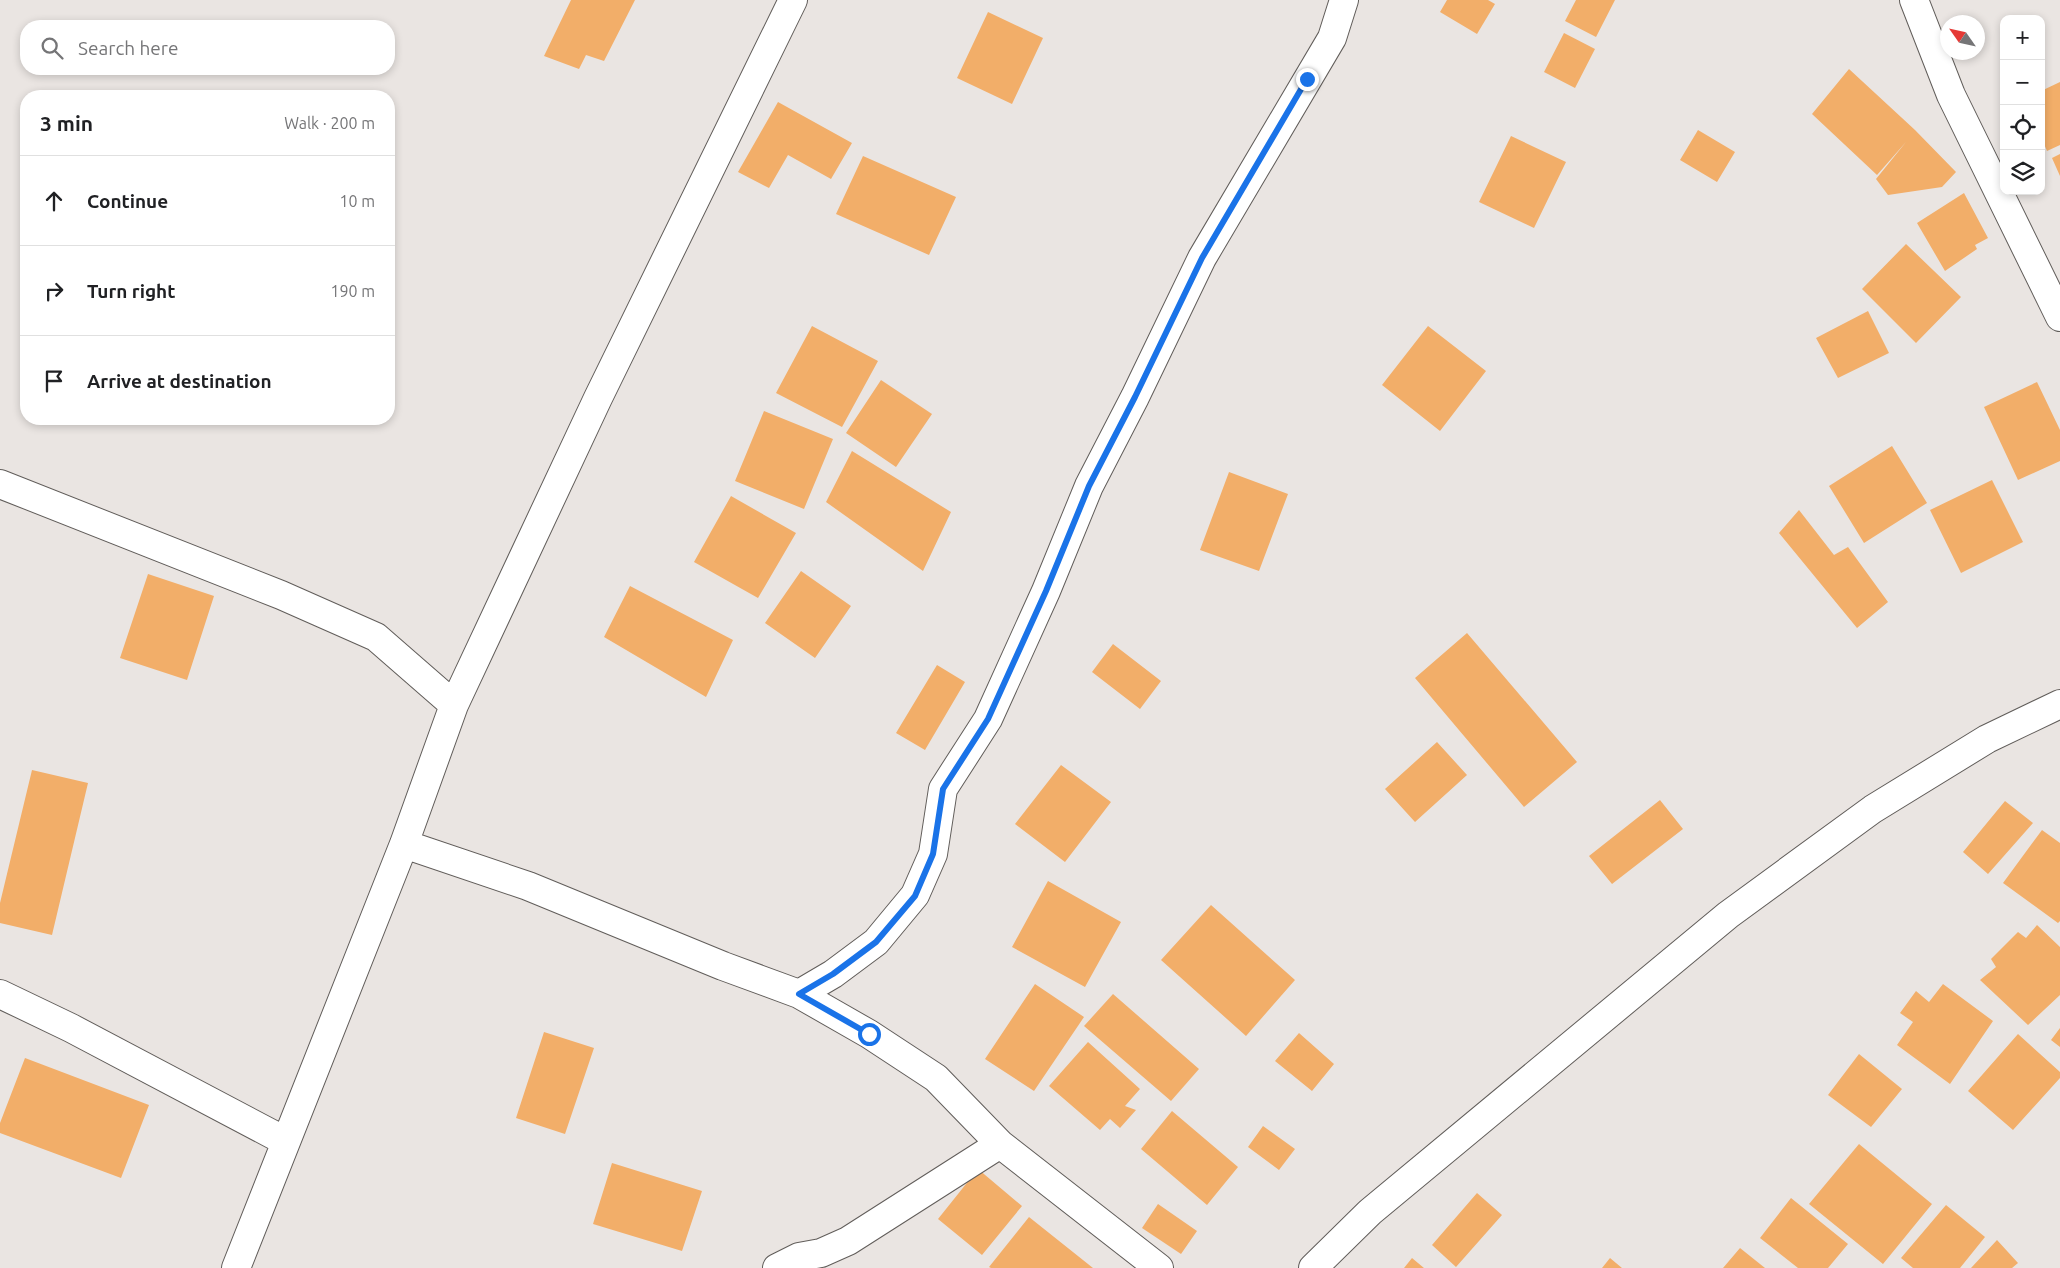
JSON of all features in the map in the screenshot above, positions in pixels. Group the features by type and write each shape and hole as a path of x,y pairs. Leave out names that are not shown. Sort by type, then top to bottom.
{"street":[{"path":"236,1268 404,844 454,705 602,389 794,0"},
{"path":"799,994 833,974 876,942 915,896 933,854 943,789 988,719 1046,591 1089,486 1135,397 1202,258 1332,38 1344,0"},
{"path":"1914,0 1951,95 2060,317"},
{"path":"0,484 282,595 376,637 454,705"},
{"path":"1313,1268 1370,1212 1728,915 1873,809 1987,739 2060,704"},
{"path":"404,844 528,886 723,966 799,994 869,1034 936,1078 1000,1144 1159,1268"},
{"path":"0,994 71,1028 286,1141"},
{"path":"777,1268 799,1257 822,1253 848,1240 1000,1144"}],"building":[{"path":"571,0 635,0 604,61 586,55 579,69 544,56"},
{"path":"1447,0 1488,0 1495,4 1477,34 1440,12"},
{"path":"1576,0 1615,0 1596,37 1565,21"},
{"path":"988,12 1043,38 1012,104 957,78"},
{"path":"1564,33 1595,49 1575,88 1544,72"},
{"path":"1849,69 1915,130 1956,172 1942,187 1888,195 1876,179 1906,142 1877,175 1812,114"},
{"path":"2060,82 2060,145 2047,151 2045,146 2045,89"},
{"path":"778,102 852,143 831,179 788,155 769,188 738,172"},
{"path":"1698,130 1735,152 1717,182 1680,160"},
{"path":"1511,136 1566,162 1534,228 1479,202"},
{"path":"2060,154 2060,176 2052,158"},
{"path":"863,156 956,197 929,255 836,214"},
{"path":"1964,193 1988,238 1975,245 1977,249 1945,271 1917,223"},
{"path":"1906,244 1961,297 1916,343 1862,289"},
{"path":"1868,311 1889,353 1838,378 1816,338"},
{"path":"812,326 878,361 842,427 776,393"},
{"path":"1428,326 1486,371 1440,431 1382,385"},
{"path":"881,380 932,414 896,467 846,433"},
{"path":"2037,382 2060,430 2060,461 2018,480 1984,407"},
{"path":"764,411 833,439 804,509 735,481"},
{"path":"1892,446 1927,503 1864,543 1829,486"},
{"path":"852,451 951,512 923,571 826,502"},
{"path":"1229,472 1288,494 1259,571 1200,550"},
{"path":"1992,480 2023,542 1961,573 1930,510"},
{"path":"731,496 796,533 758,598 694,562"},
{"path":"1799,510 1834,555 1848,547 1888,602 1857,628 1779,533"},
{"path":"801,571 851,606 815,658 765,623"},
{"path":"148,574 214,596 187,680 120,658"},
{"path":"630,586 733,640 706,697 604,637"},
{"path":"1467,633 1577,762 1524,807 1415,678"},
{"path":"1113,644 1161,681 1140,709 1092,672"},
{"path":"937,665 965,682 925,750 896,733"},
{"path":"1437,742 1467,775 1415,822 1385,789"},
{"path":"1061,765 1111,802 1065,862 1015,824"},
{"path":"32,770 88,783 52,935 0,923 0,903"},
{"path":"1660,800 1683,829 1612,884 1589,856"},
{"path":"2005,801 2033,823 1988,874 1963,852"},
{"path":"2042,830 2060,843 2060,921 2058,923 2003,883"},
{"path":"1048,881 1121,922 1085,987 1012,947"},
{"path":"1211,905 1295,980 1246,1036 1161,960"},
{"path":"2037,925 2060,947 2060,995 2028,1025 1980,980 1996,967 1991,959 2018,932 2026,938"},
{"path":"1035,984 1084,1017 1034,1091 985,1059"},
{"path":"1943,984 1993,1021 1950,1084 1897,1045 1913,1022 1900,1013 1916,991 1929,1002"},
{"path":"1113,994 1199,1069 1171,1101 1084,1026"},
{"path":"2060,1028 2060,1047 2051,1040"},
{"path":"544,1032 594,1048 565,1134 516,1118"},
{"path":"1299,1033 1334,1064 1312,1091 1275,1061"},
{"path":"2018,1034 2060,1072 2060,1078 2013,1130 1968,1091"},
{"path":"1088,1042 1140,1089 1125,1106 1136,1110 1120,1128 1110,1119 1100,1130 1049,1086"},
{"path":"1859,1054 1902,1089 1871,1127 1828,1095"},
{"path":"25,1058 149,1105 121,1178 0,1133 0,1123"},
{"path":"1172,1111 1238,1167 1207,1205 1141,1149"},
{"path":"1263,1126 1295,1149 1279,1170 1248,1147"},
{"path":"1859,1144 1932,1204 1883,1264 1809,1204"},
{"path":"612,1163 702,1191 682,1251 593,1224"},
{"path":"978,1169 1022,1206 982,1255 938,1219"},
{"path":"1477,1193 1502,1215 1456,1267 1432,1245"},
{"path":"1791,1198 1848,1244 1828,1268 1798,1268 1760,1238"},
{"path":"1158,1204 1197,1231 1181,1254 1142,1228"},
{"path":"1946,1205 1985,1237 1960,1268 1913,1268 1901,1258"},
{"path":"1029,1217 1093,1268 989,1267"},
{"path":"1997,1240 2018,1263 2012,1268 1971,1268"},
{"path":"1740,1248 1765,1268 1723,1268"},
{"path":"1412,1258 1424,1268 1404,1268"},
{"path":"1610,1258 1622,1268 1602,1268"}],"route":[{"path":"869,1034 799,994 833,974 876,942 915,896 933,854 943,789 988,719 1046,591 1089,486 1135,397 1202,258 1307,79"}]}
